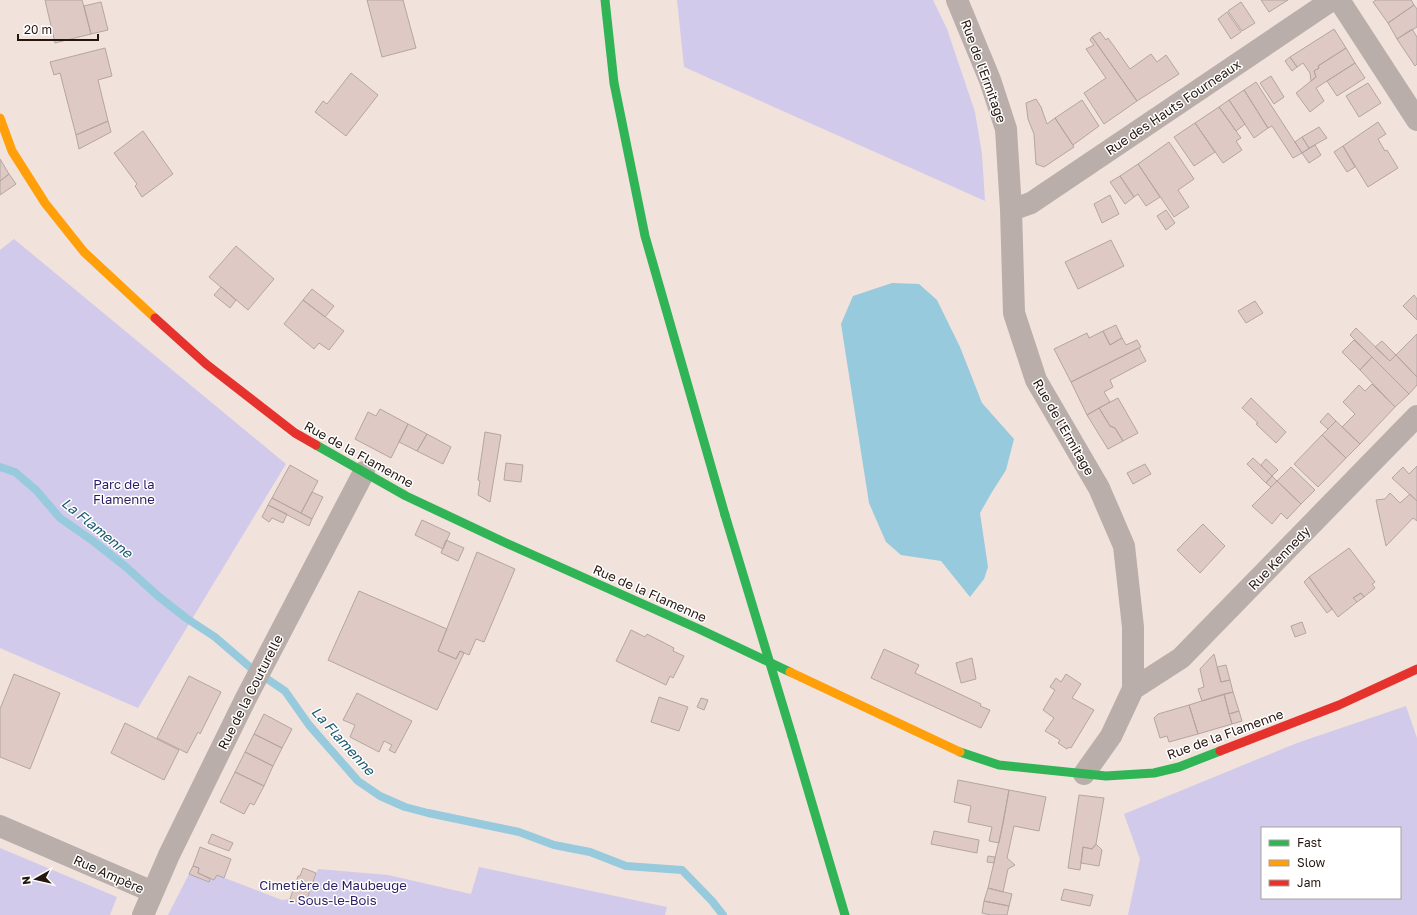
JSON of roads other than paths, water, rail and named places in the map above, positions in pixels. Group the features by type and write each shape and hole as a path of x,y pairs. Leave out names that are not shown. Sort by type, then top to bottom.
{"street":[{"path":"605,0 614,83 645,236 725,515 845,915"},
{"name":"Rue de l'Ermitage","path":"958,0 990,80 1006,129 1011,210 1014,313 1036,380 1099,488 1124,546 1133,627 1133,689 1111,736 1084,774"},
{"name":"Rue des Hauts Fourneaux","path":"1011,210 1031,203 1332,0"},
{"path":"1339,0 1417,120"},
{"name":"Rue de la Flamenne","path":"0,118 12,151 45,203 84,252 206,364 295,434 406,496 506,543 699,629 966,755 999,764 1106,776 1154,772 1179,767 1339,705 1417,669"},
{"name":"Rue Kennedy","path":"1133,689 1181,658 1417,416"},
{"name":"Rue de la Couturelle","path":"143,915 169,855 245,700 364,472"},
{"name":"Rue Ampère","path":"0,826 153,892"}],"water":[{"path":"892,283 919,284 937,300 960,347 982,403 1014,439 1006,470 980,513 988,567 984,579 970,597 941,561 901,555 886,542 869,503 841,324 853,296"}],"waterway":[{"name":"La Flamenne","path":"0,467 15,472 36,490 60,518 93,541 126,567 158,596 186,618 215,637 251,668 285,691 309,725 358,781 380,796 405,807 519,832 554,845 590,852 626,866 682,870 712,901 723,915"}],"park label":[{"name":"Parc de la Flamenne","path":"124,492"},
{"name":"Cimetière de Maubeuge - Sous-le-Bois","path":"333,892"}]}
